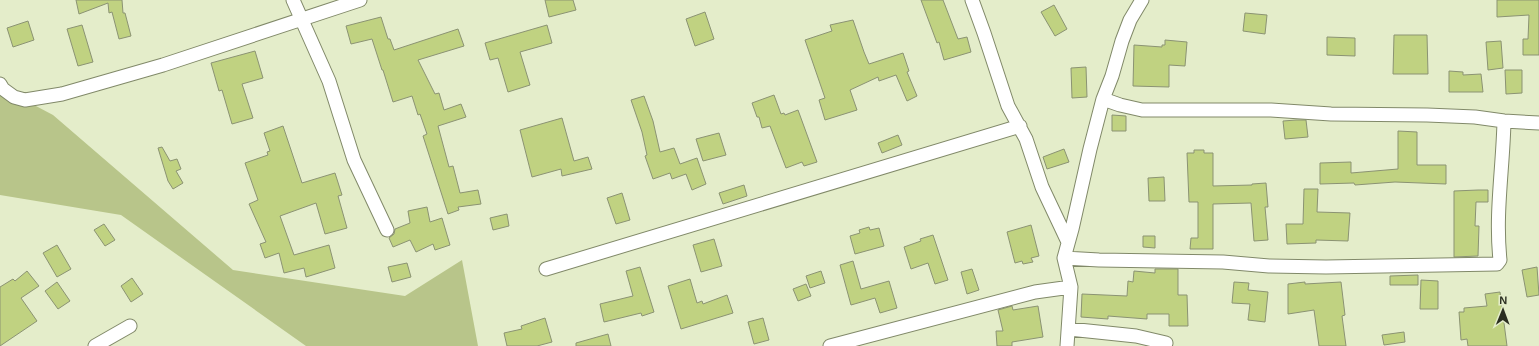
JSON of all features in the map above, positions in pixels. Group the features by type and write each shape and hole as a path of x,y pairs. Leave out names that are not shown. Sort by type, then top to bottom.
{"street":[{"path":"293,0 329,81 354,160 387,230"},
{"path":"0,84 3,89 14,97 24,100 62,94 163,65 360,0"},
{"path":"972,0 1008,106 1026,139 1042,187 1068,242"},
{"path":"1067,346 1071,287 1064,258 1103,99 1130,20 1142,0"},
{"path":"1103,99 1120,106 1142,110 1277,110 1331,114 1427,114 1539,123"},
{"path":"1064,258 1326,267 1497,264 1500,260 1497,220 1503,154 1504,121"},
{"path":"546,269 1020,126"},
{"path":"830,346 1036,292 1071,287"},
{"path":"95,346 130,326"},
{"path":"1069,329 1136,336 1166,343"}],"green space":[{"path":"0,87 53,115 233,270 405,296 462,260 478,346 306,346 121,215 0,195"}],"building":[{"path":"76,0 122,0 123,13 125,13 131,36 119,39 112,12 109,13 108,3 79,14"},
{"path":"545,0 573,0 576,10 549,17"},
{"path":"921,0 943,0 958,39 967,37 971,52 944,60 939,42 937,43"},
{"path":"1497,0 1539,0 1539,55 1523,55 1523,39 1528,39 1529,15 1497,17"},
{"path":"1054,5 1067,29 1055,36 1041,12"},
{"path":"705,12 714,39 695,46 686,19"},
{"path":"1245,13 1267,15 1265,34 1243,31"},
{"path":"381,17 388,39 390,39 394,50 458,29 464,46 418,60 435,94 439,93 444,110 461,104 466,117 438,126 449,167 453,166 460,193 478,190 481,204 458,207 459,210 448,214 423,136 427,134 420,114 418,115 412,96 393,102 372,39 351,44 346,26"},
{"path":"853,20 869,64 903,53 909,71 907,72 917,96 907,101 896,75 879,81 878,77 850,90 857,110 825,120 819,100 825,98 805,40 832,31 830,25"},
{"path":"28,21 34,40 13,47 7,28"},
{"path":"82,25 93,62 78,66 67,29"},
{"path":"547,25 552,43 520,52 530,85 508,92 498,58 490,60 485,43"},
{"path":"1394,35 1427,35 1428,74 1393,74"},
{"path":"1327,37 1355,38 1355,56 1327,55"},
{"path":"1165,40 1187,42 1185,66 1169,65 1169,87 1133,86 1134,45 1162,47 1162,45 1165,45"},
{"path":"1501,41 1503,68 1488,70 1486,42"},
{"path":"255,51 263,78 242,84 253,118 232,124 222,90 219,91 211,63"},
{"path":"1086,67 1087,97 1072,98 1071,68"},
{"path":"1505,70 1522,70 1522,93 1506,94"},
{"path":"1449,71 1463,72 1463,75 1481,74 1483,92 1449,92"},
{"path":"774,95 781,114 784,113 785,115 798,110 817,162 804,166 802,162 786,168 770,126 762,128 759,117 757,117 752,103"},
{"path":"644,96 653,121 660,152 674,148 680,164 697,158 706,184 692,190 686,174 672,179 670,173 653,179 645,156 647,155 642,132 631,100"},
{"path":"1112,115 1126,116 1126,131 1112,131"},
{"path":"562,118 574,161 588,157 592,169 562,176 561,169 532,177 520,130"},
{"path":"1306,120 1308,137 1285,139 1283,121"},
{"path":"283,126 302,183 335,173 342,195 338,196 347,228 325,234 316,203 280,216 294,255 329,245 335,268 306,277 304,268 284,273 279,253 265,258 260,244 266,242 249,204 258,200 245,163 268,155 267,152 270,151 264,133"},
{"path":"1398,131 1417,132 1417,165 1446,165 1446,184 1395,182 1355,185 1354,183 1320,184 1320,163 1351,162 1351,173 1398,169"},
{"path":"719,133 726,155 703,161 696,139"},
{"path":"898,135 902,145 882,153 878,143"},
{"path":"162,147 170,161 177,159 181,169 176,171 183,183 173,189 168,181 158,148"},
{"path":"1064,149 1069,162 1047,169 1043,157"},
{"path":"1194,150 1204,150 1204,153 1213,153 1213,186 1252,185 1266,183 1268,207 1265,207 1268,240 1254,241 1251,203 1213,204 1213,249 1190,249 1191,238 1198,238 1198,202 1189,202 1187,153 1194,153"},
{"path":"1164,177 1165,201 1149,201 1148,178"},
{"path":"744,185 747,196 723,204 719,193"},
{"path":"1304,189 1318,189 1317,212 1350,213 1348,241 1316,240 1316,243 1287,244 1286,224 1303,224"},
{"path":"1488,190 1488,202 1476,202 1475,226 1479,226 1478,256 1454,257 1454,191"},
{"path":"622,193 630,220 616,224 607,198"},
{"path":"427,207 430,222 442,218 450,245 435,250 433,244 416,252 410,240 393,247 389,238 394,234 395,229 410,223 408,211"},
{"path":"507,214 509,226 493,230 490,218"},
{"path":"104,224 115,240 105,246 94,230"},
{"path":"1031,225 1039,256 1031,258 1033,262 1023,264 1022,261 1015,263 1007,232"},
{"path":"869,227 870,230 879,228 884,246 855,254 850,236 860,233 859,230"},
{"path":"933,235 948,280 935,284 928,263 911,269 904,247 921,241 920,239"},
{"path":"1143,236 1155,236 1155,248 1143,247"},
{"path":"714,239 722,266 701,272 693,245"},
{"path":"57,245 71,269 57,277 43,253"},
{"path":"853,261 861,289 889,281 897,308 880,313 875,298 851,305 840,265"},
{"path":"407,263 411,277 392,282 388,267"},
{"path":"640,267 654,312 642,316 641,313 604,322 600,304 633,296 626,271"},
{"path":"1537,267 1539,295 1527,297 1522,270"},
{"path":"972,269 979,290 967,294 961,272"},
{"path":"1155,269 1178,269 1178,295 1187,295 1188,326 1169,326 1169,314 1147,314 1147,319 1108,316 1108,319 1081,317 1082,294 1127,296 1128,281 1133,282 1134,271 1155,273"},
{"path":"27,271 39,286 21,298 37,321 0,346 0,287 13,279 15,281"},
{"path":"821,271 825,283 810,288 806,276"},
{"path":"1418,275 1418,285 1390,285 1390,276"},
{"path":"132,278 143,294 131,302 121,286"},
{"path":"690,279 697,303 702,301 703,304 727,295 733,313 681,329 668,286"},
{"path":"1421,280 1438,281 1438,309 1420,309"},
{"path":"57,282 70,301 58,309 45,291"},
{"path":"1234,282 1249,283 1248,290 1268,292 1265,322 1248,320 1250,304 1232,303"},
{"path":"1305,282 1305,284 1341,282 1345,315 1342,316 1346,346 1319,346 1314,310 1288,314 1288,284"},
{"path":"806,284 811,296 798,301 793,289"},
{"path":"1500,292 1507,346 1468,346 1467,339 1461,340 1459,312 1464,312 1464,308 1487,306 1485,294"},
{"path":"1012,306 1013,310 1038,306 1043,337 1012,342 1012,346 997,346 996,331 1003,331 998,310"},
{"path":"545,318 552,342 537,346 507,346 504,333 522,329 521,326"},
{"path":"763,318 769,340 754,344 748,322"},
{"path":"1404,332 1405,342 1384,345 1382,335"},
{"path":"608,334 611,346 576,346 576,343"}]}
